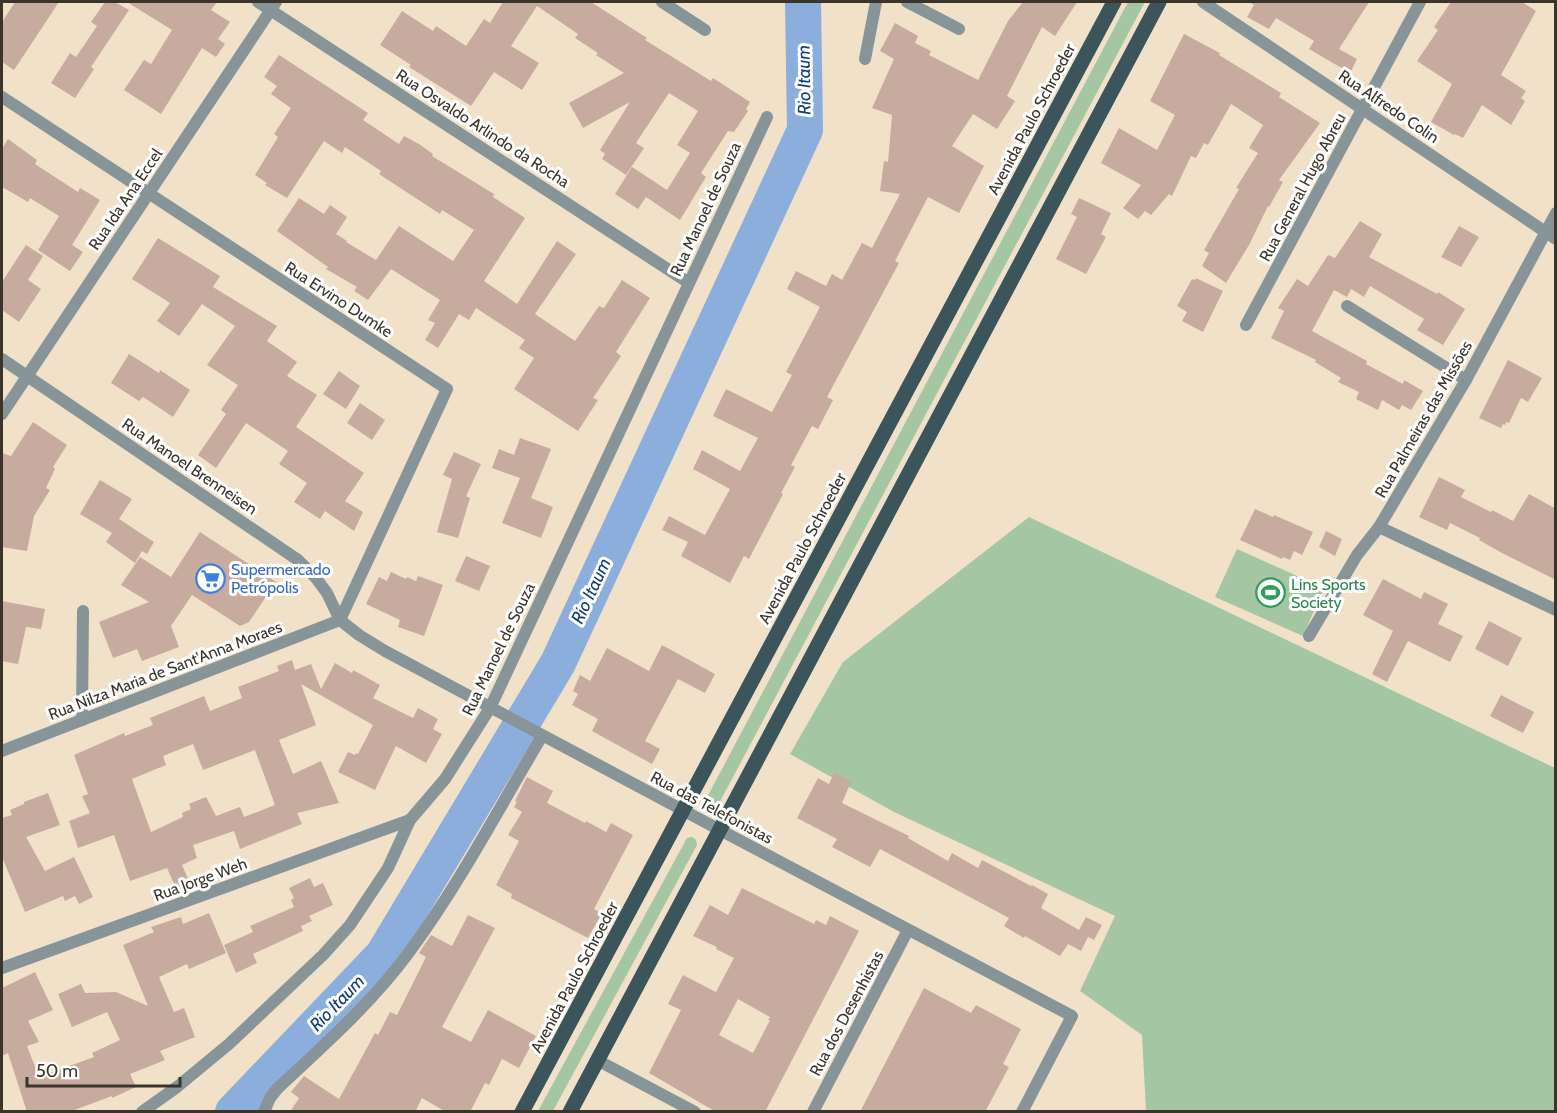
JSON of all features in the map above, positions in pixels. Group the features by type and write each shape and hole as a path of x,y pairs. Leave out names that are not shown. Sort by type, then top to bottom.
{"main road":[{"name":"Avenida Paulo Schroeder","path":"522,1112 1114,2"},
{"path":"570,1112 1159,2"}],"street":[{"name":"Rua Osvaldo Arlindo da Rocha","path":"258,2 274,6 689,283"},
{"path":"662,2 705,30"},
{"path":"865,59 876,2"},
{"path":"907,2 959,29"},
{"name":"Rua Alfredo Colin","path":"1203,2 1551,235"},
{"name":"Rua General Hugo Abreu","path":"1246,325 1420,2"},
{"name":"Rua Ida Ana Eccel","path":"2,414 274,6"},
{"name":"Rua Ervino Dumke","path":"2,96 447,389 340,620"},
{"name":"Rua Manoel de Souza","path":"142,1112 230,1044 323,955 350,925 388,868 410,820 445,779 490,708 767,117"},
{"name":"Rua Palmeiras das Missões","path":"1309,636 1358,555 1379,527 1551,235 1556,213"},
{"path":"1347,306 1466,380"},
{"name":"Rua Manoel Brenneisen","path":"2,359 298,560 316,578 340,620"},
{"path":"1379,527 1556,610"},
{"path":"82,720 83,611"},
{"name":"Rua das Telefonistas","path":"340,620 384,651 1072,1016 1022,1112"},
{"name":"Rua Nilza Maria de Sant'Anna Moraes","path":"2,751 340,620"},
{"path":"264,1112 277,1089 357,1014 410,951 457,880 537,733"},
{"name":"Rua Jorge Weh","path":"2,968 410,820"},
{"name":"Rua dos Desenhistas","path":"813,1112 908,930"},
{"path":"597,1060 694,1112"}],"green space":[{"path":"1128,2 1145,2 716,809 707,811 704,803"},
{"path":"1029,517 1555,768 1555,1111 1146,1111 1142,1035 1080,991 1115,916 894,812 790,754 843,662"},
{"name":"Lins Sports Society","path":"1237,549 1324,588 1303,636 1215,597"},
{"path":"692,837 696,840 697,845 553,1111 538,1111 687,838"}],"building":[{"path":"15,2 59,2 14,70 2,62 2,22"},
{"path":"105,2 115,2 129,10 91,67 94,69 75,98 51,83 70,53 76,57 97,26 91,22"},
{"path":"127,2 217,2 211,10 230,22 218,39 225,44 216,57 202,48 161,114 124,90 144,60 151,64 172,30"},
{"path":"503,2 591,2 647,38 645,40 711,81 713,78 750,102 746,109 748,111 734,132 728,131 701,173 706,177 680,220 646,197 638,209 615,194 632,167 667,190 690,153 677,145 698,111 669,93 636,143 644,148 626,175 602,159 605,154 600,150 630,102 583,128 569,103 624,73 575,38 578,34 537,6 511,46 539,63 522,90 494,72 471,106 409,67 411,65 380,45 402,11 433,31 436,26 466,46 484,19 490,23"},
{"path":"1023,2 1077,2 1055,36 1042,27 1007,96 1015,101 997,129 973,114 952,146 984,166 959,213 928,197 895,261 899,263 827,397 833,400 818,429 812,426 791,465 795,467 781,493 783,494 749,559 744,556 730,583 681,556 688,542 662,530 669,516 705,535 730,489 693,469 702,450 740,471 758,438 713,416 726,389 772,412 792,375 786,372 820,307 787,289 796,271 826,286 832,274 842,280 862,243 872,248 900,194 880,191 884,161 888,162 892,115 872,108 894,59 880,51 895,23 918,36 915,43 931,51 929,55 978,80 1008,21"},
{"path":"1249,2 1369,2 1339,49 1357,59 1350,73 1309,49 1314,41 1276,18 1269,29 1247,17 1254,5"},
{"path":"1451,2 1522,2 1536,11 1501,75 1526,91 1521,98 1525,101 1511,125 1482,105 1463,138 1431,122 1452,84 1417,61 1438,30 1434,27"},
{"path":"1184,34 1220,53 1219,55 1281,93 1279,97 1320,123 1279,180 1283,182 1226,283 1202,266 1209,253 1204,250 1239,189 1236,188 1258,153 1249,148 1263,125 1231,104 1208,145 1204,143 1196,158 1191,156 1172,196 1169,194 1151,215 1145,211 1138,219 1123,208 1141,185 1101,163 1119,128 1157,150 1175,115 1150,101"},
{"path":"279,55 368,113 363,120 399,144 404,136 419,144 433,154 432,156 494,194 493,197 525,218 484,281 517,304 557,241 576,254 535,314 575,341 599,306 604,308 622,280 650,298 616,352 621,356 593,398 598,400 578,431 514,389 534,358 519,348 525,340 476,308 469,320 459,314 438,348 425,340 435,323 428,320 440,300 391,269 368,300 354,291 357,287 326,269 328,267 277,231 299,198 324,214 330,205 347,217 336,234 376,260 399,226 453,261 474,230 442,210 440,214 379,174 381,171 345,147 342,153 324,141 287,198 265,185 267,183 255,175 278,137 274,134 291,108 271,94 277,86 264,77"},
{"path":"8,139 37,160 35,164 78,192 80,188 100,200 72,245 83,252 70,271 38,250 59,216 30,198 28,202 2,187 2,149"},
{"path":"1079,198 1111,213 1101,234 1106,237 1086,274 1056,259 1077,217 1071,214"},
{"path":"1360,221 1382,234 1369,257 1437,294 1438,292 1465,309 1443,345 1417,330 1424,319 1370,286 1364,297 1351,289 1347,297 1334,290 1312,331 1403,384 1404,380 1423,391 1411,410 1402,405 1399,410 1382,400 1378,410 1356,399 1359,392 1338,382 1341,378 1315,362 1316,360 1271,338 1284,311 1278,308 1297,279 1308,286 1328,255 1335,258"},
{"path":"1459,226 1479,237 1461,267 1441,257"},
{"path":"158,238 220,276 213,287 277,326 267,341 297,362 287,376 317,395 296,427 364,473 345,501 363,512 354,531 325,511 320,519 294,502 307,483 279,464 288,451 246,423 216,468 198,455 226,414 221,410 238,385 207,365 235,326 202,304 179,336 157,321 170,303 132,279"},
{"path":"26,245 43,256 28,280 41,289 19,322 2,310 2,282"},
{"path":"1196,278 1223,291 1203,332 1182,321 1187,312 1177,306 1192,279"},
{"path":"129,354 159,373 160,370 190,390 173,417 143,397 139,401 111,383"},
{"path":"1508,360 1542,378 1528,402 1521,398 1509,423 1506,422 1501,428 1479,418"},
{"path":"339,371 360,386 346,409 323,394"},
{"path":"360,403 385,420 372,440 347,423"},
{"path":"33,422 67,445 53,467 55,469 46,488 50,490 34,516 27,551 2,547 2,453 11,456"},
{"path":"520,438 551,449 531,498 553,507 541,538 502,523 520,478 492,468 499,449 514,455"},
{"path":"454,452 481,464 466,496 470,498 458,538 437,532 452,479 443,475"},
{"path":"1439,477 1465,490 1461,497 1513,521 1529,494 1556,509 1556,580 1450,523 1447,530 1419,517"},
{"path":"100,480 132,499 119,519 154,542 147,554 142,551 135,563 106,542 112,533 80,514"},
{"path":"1255,509 1313,532 1302,555 1294,551 1290,560 1283,557 1282,559 1240,540"},
{"path":"1326,531 1342,539 1335,556 1319,547"},
{"path":"200,532 276,582 249,622 240,626 192,595 171,626 179,647 142,661 137,649 113,658 99,622 149,602 121,585 140,557 171,577"},
{"path":"466,556 490,566 479,591 455,581"},
{"path":"391,572 406,579 407,577 416,581 418,576 443,585 424,636 398,627 400,620 366,604 379,577 387,581"},
{"path":"1383,579 1421,599 1424,592 1448,604 1438,624 1463,636 1450,662 1408,641 1387,682 1372,674 1393,631 1363,615"},
{"path":"2,601 45,609 41,629 26,627 18,664 2,661"},
{"path":"1489,621 1522,638 1508,666 1475,649"},
{"path":"662,645 715,674 705,693 678,679 645,741 660,749 652,764 592,731 598,719 572,705 578,694 573,691 580,675 590,681 607,648 649,671"},
{"path":"292,660 295,670 311,664 321,689 335,663 352,673 353,670 380,685 373,698 413,718 418,708 438,719 433,729 442,734 426,763 396,746 375,790 338,772 348,752 358,754 373,725 301,684 316,725 279,740 293,774 321,761 339,803 297,813 302,824 240,849 234,831 193,845 197,858 182,865 193,890 179,895 167,868 130,881 114,835 78,848 69,821 90,813 82,796 88,794 74,755 124,733 125,736 153,725 150,718 204,696 210,711 242,698 238,687 279,671 277,666","holes":["193,744 203,770 255,750 275,805 244,817 240,807 216,816 206,797 189,804 191,809 182,813 183,817 151,832 132,779 166,765 163,756"]},
{"path":"1501,695 1534,712 1523,733 1490,716"},
{"path":"834,773 851,782 842,803 909,836 908,838 948,861 952,853 978,868 982,860 1032,885 1048,894 1041,908 1079,930 1086,917 1102,925 1094,940 1088,937 1081,951 1068,944 1060,956 1004,926 1009,918 880,849 870,867 832,847 837,839 797,818 818,778 829,784"},
{"path":"527,777 553,791 547,803 606,832 611,823 633,835 594,909 602,913 588,938 511,898 512,894 496,885 519,841 508,835 522,812 514,807"},
{"path":"48,793 60,825 26,837 45,871 74,857 93,897 79,904 75,896 65,901 63,896 25,912 2,857 2,818 12,815 10,810 24,802"},
{"path":"310,878 314,887 323,883 333,905 309,916 312,921 301,926 303,931 253,954 257,963 236,973 224,945 253,932 250,926 294,907 291,900 294,898 289,888"},
{"path":"742,888 814,924 816,920 826,925 830,916 859,931 765,1112 716,1112 649,1073 681,1010 668,1004 683,975 716,992 734,958 693,936 710,905 728,915","holes":["738,999 770,1017 753,1053 719,1035"]},
{"path":"209,913 226,953 189,969 187,964 159,977 174,1012 184,1008 195,1037 160,1051 165,1060 130,1074 136,1087 112,1098 112,1096 69,1112 27,1112 8,1053 2,1056 2,988 35,972 53,1010 28,1021 39,1042 27,1046 39,1077 94,1057 92,1053 120,1040 107,1012 72,1027 58,994 81,984 85,993 116,992 148,1006 123,945 154,932 151,927 181,917 183,924"},
{"path":"468,915 495,928 442,1027 471,1042 488,1010 536,1036 519,1068 502,1059 489,1085 485,1083 470,1112 446,1112 422,1098 415,1112 290,1112 299,1098 291,1092 304,1076 339,1099 375,1033 378,1035 390,1012 397,1015 426,957 419,953 431,935 452,946"},
{"path":"924,988 971,1013 976,1005 1021,1029 1003,1064 1009,1067 985,1112 860,1112"}],"waterway":[{"name":"Rio Itaum","path":"233,1112 383,955 558,663 805,130 803,2"}],"place":[{"name":"Supermercado Petrópolis","path":"210,578"},
{"name":"Lins Sports Society","path":"1270,593"}]}
